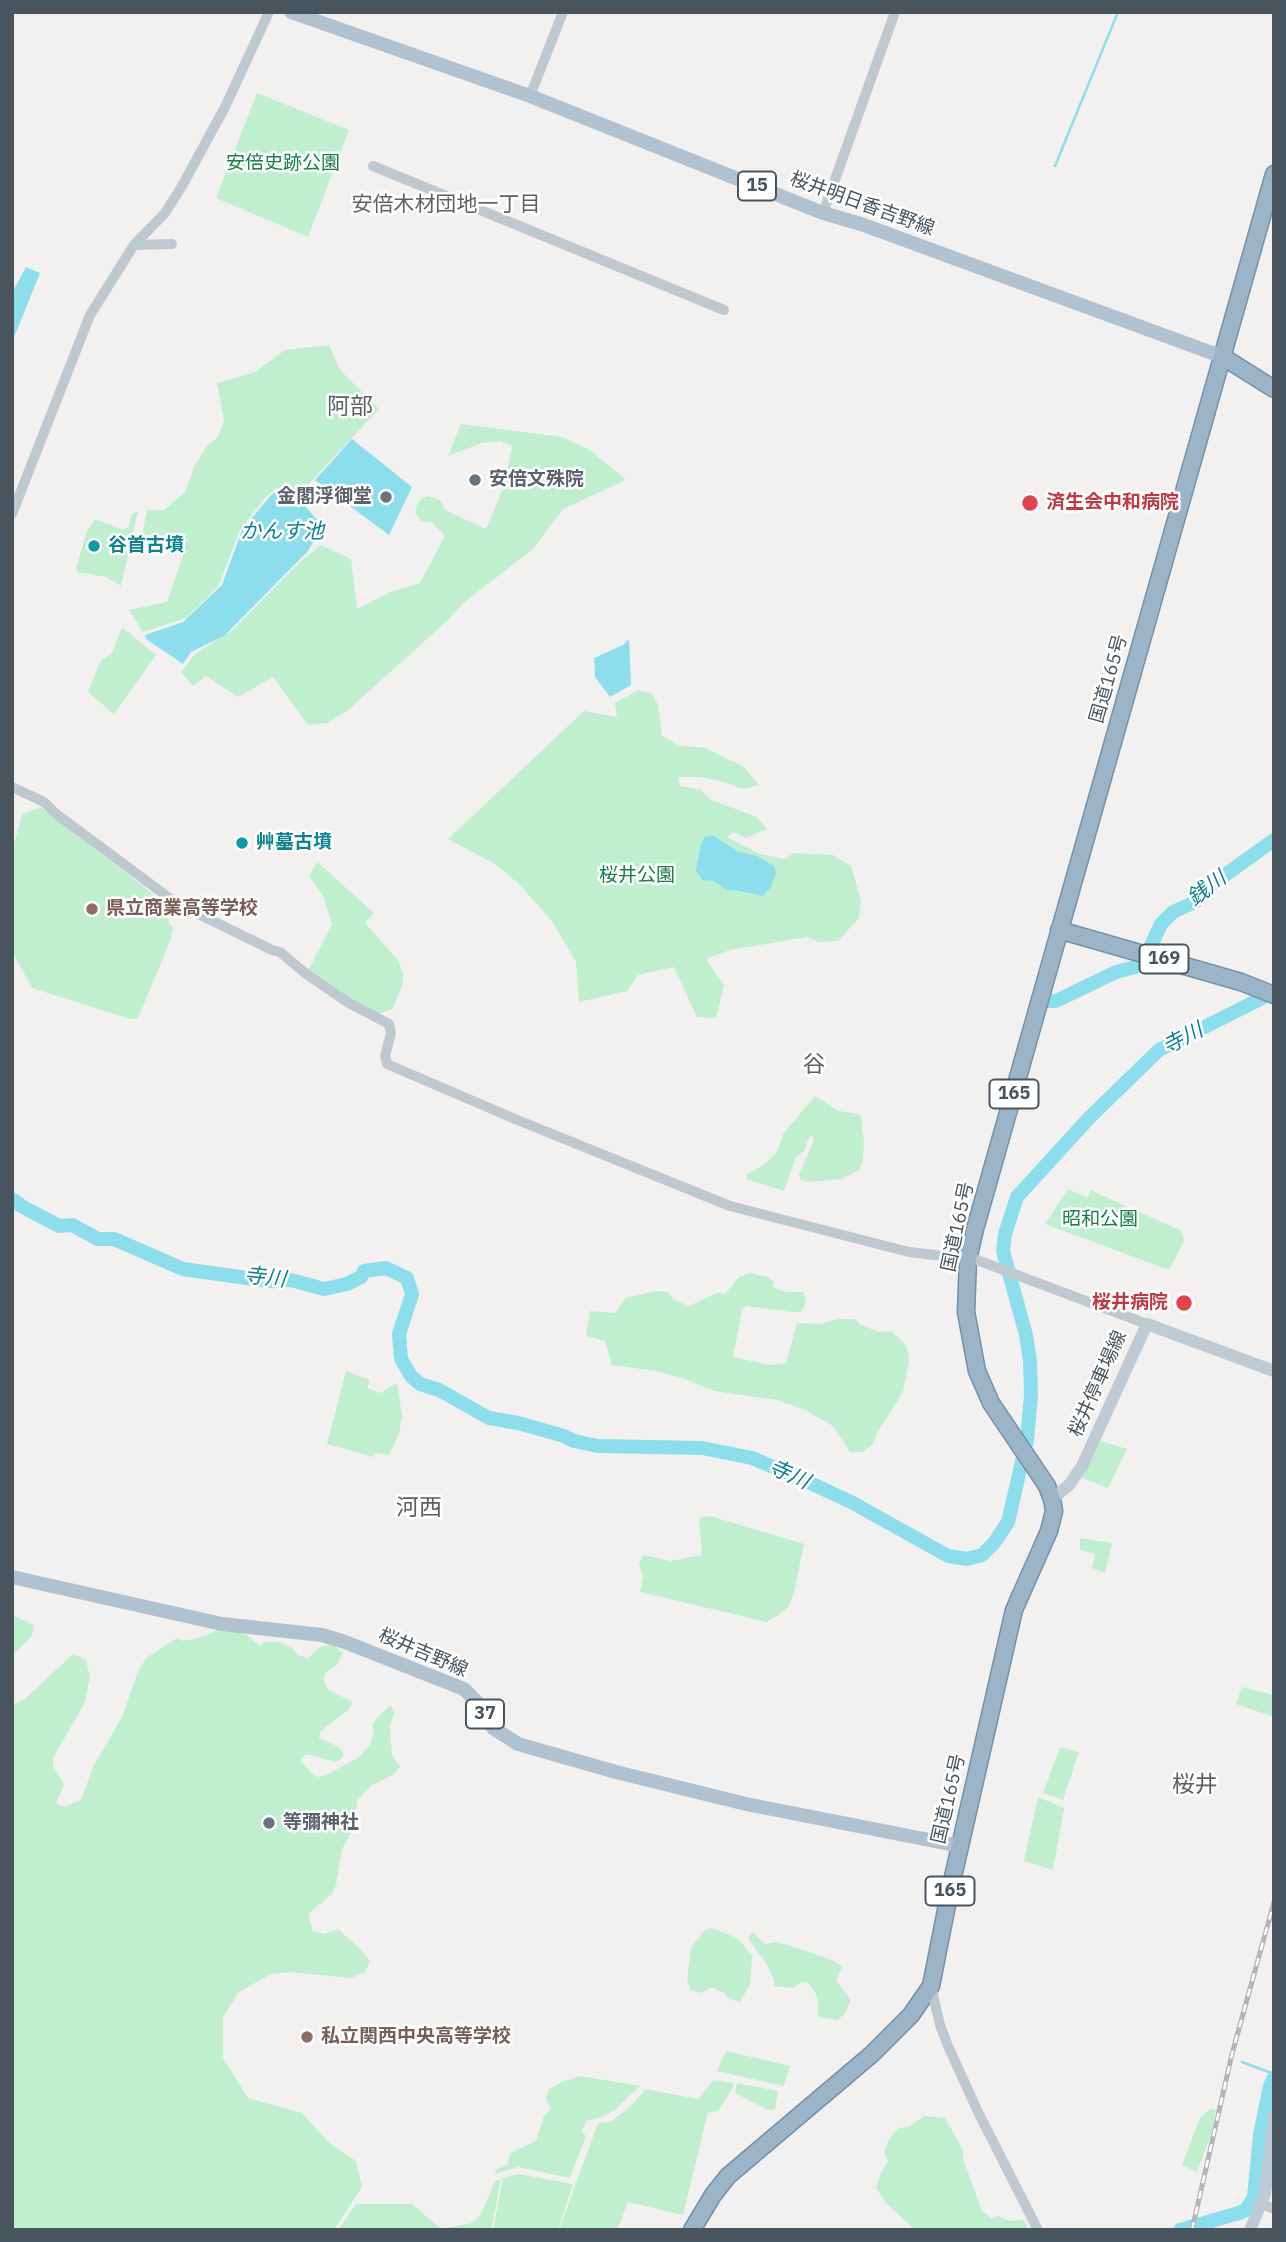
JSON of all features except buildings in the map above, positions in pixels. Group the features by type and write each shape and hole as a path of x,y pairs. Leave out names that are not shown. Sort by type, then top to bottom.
{"highway":[{"name":"国道165号","path":"692,2230 728,2176 872,2054 911,2015 931,1986 1014,1610 1049,1531 1054,1511 1052,1499 1037,1470 991,1403 972,1355 966,1312 968,1259 1274,174"},
{"path":"1223,357 1274,389"},
{"name":"169","path":"1059,930 1241,982 1270,994"}],"main road":[{"name":"桜井明日香吉野線","path":"292,12 530,96 823,213 861,224 1223,357"},
{"name":"桜井停車場線","path":"1052,1499 1069,1485 1082,1466 1147,1324 1274,1371"},
{"name":"桜井吉野線","path":"12,1577 222,1624 334,1638 464,1689 478,1703 493,1728 518,1744 746,1804 960,1846"},
{"path":"1250,2230 1268,2207 1274,2115"}],"street":[{"path":"12,514 90,315 134,245 165,213 182,186 225,107 269,12"},
{"path":"530,96 563,12"},
{"path":"823,213 895,12"},
{"path":"373,166 724,310"},
{"path":"134,245 172,244"},
{"path":"12,787 44,802 176,903 280,952 349,1003 389,1024 391,1033 385,1056 387,1063 540,1130 730,1206 909,1252 968,1259 1147,1324"},
{"path":"931,1986 948,2046 1038,2230"}],"green space":[{"name":"安倍史跡公園","path":"257,93 349,130 308,237 216,198"},
{"path":"329,345 340,370 379,409 303,490 276,488 265,498 240,530 218,587 186,618 143,632 129,610 167,602 185,550 141,540 147,510 164,510 185,492 195,465 207,446 218,437 224,420 217,383 255,372 285,350"},
{"path":"461,424 562,437 590,450 626,480 563,509 533,549 462,604 448,620 347,711 327,723 308,725 273,677 238,697 206,676 193,686 181,672 195,654 230,632 302,560 321,545 351,559 357,609 391,592 420,583 445,536 432,522 421,521 415,513 422,498 429,496 441,501 445,510 486,529 505,484 512,446 500,441 482,443 448,456"},
{"path":"138,511 121,586 106,577 78,572 76,568 87,531 95,519 124,530 129,526 132,514"},
{"path":"122,627 156,655 114,714 88,692 101,660 112,653"},
{"name":"桜井公園","path":"638,690 652,693 658,705 662,736 678,745 705,748 743,766 759,785 743,789 700,777 678,777 680,786 701,790 711,800 757,817 767,829 746,838 733,832 727,837 760,854 784,859 794,853 833,855 851,866 861,901 859,918 838,941 819,942 807,937 730,950 706,959 724,985 716,1018 697,1017 674,967 638,975 627,991 579,1002 576,962 552,921 519,884 495,864 448,839 584,711 617,717 615,703"},
{"name":"県立商業高等学校","path":"40,807 162,901 167,910 169,924 173,927 171,939 138,1018 130,1019 32,988 12,951 12,851 22,815"},
{"path":"317,862 374,913 365,923 398,960 403,973 403,983 393,1009 375,1015 309,969 332,924 323,896 309,876"},
{"path":"815,1096 839,1111 859,1114 862,1118 863,1160 859,1170 842,1179 807,1182 800,1179 799,1174 813,1143 814,1138 810,1135 804,1151 796,1157 784,1191 746,1179 747,1174 764,1165 777,1152 783,1134"},
{"name":"昭和公園","path":"1068,1189 1088,1198 1090,1190 1182,1231 1184,1241 1169,1270 1045,1224"},
{"path":"750,1273 768,1277 774,1282 772,1287 785,1292 803,1292 806,1300 801,1312 746,1306 742,1310 733,1357 770,1365 786,1363 797,1323 820,1324 839,1319 855,1319 861,1325 879,1332 891,1331 907,1346 909,1362 903,1392 873,1444 863,1452 850,1452 833,1426 805,1410 777,1400 714,1391 656,1371 612,1365 605,1341 586,1336 590,1311 615,1313 626,1298 656,1291 668,1292 674,1300 689,1306 717,1293 725,1294 739,1277"},
{"path":"346,1371 370,1380 367,1388 380,1393 397,1383 402,1416 399,1434 389,1455 376,1453 373,1457 327,1444"},
{"path":"1097,1440 1127,1449 1108,1488 1080,1477"},
{"path":"710,1516 804,1544 794,1593 788,1607 777,1616 767,1622 640,1592 643,1577 639,1564 643,1555 671,1561 702,1555 699,1518"},
{"path":"1080,1538 1112,1543 1105,1573 1092,1568 1095,1554 1080,1550"},
{"path":"12,1615 34,1625 32,1636 12,1656"},
{"path":"223,1628 247,1635 260,1646 264,1642 279,1642 292,1648 298,1655 308,1658 320,1647 332,1644 343,1653 337,1665 324,1674 324,1680 327,1689 353,1702 349,1709 320,1732 319,1738 337,1746 343,1751 343,1757 336,1762 306,1754 300,1760 318,1777 358,1758 370,1745 374,1731 372,1725 376,1719 391,1705 394,1714 390,1725 392,1755 400,1767 394,1774 372,1785 357,1801 355,1826 342,1849 336,1885 332,1894 308,1914 313,1931 325,1934 338,1929 359,1948 370,1961 365,1972 351,1978 290,1972 271,1974 239,1992 223,2017 223,2058 248,2098 302,2113 328,2142 356,2161 362,2187 334,2230 12,2230 12,1705 26,1698 73,1654 86,1660 90,1677 85,1702 53,1758 53,1766 64,1785 56,1803 64,1807 81,1800 93,1767 122,1717 137,1674 146,1658 177,1638 183,1641 198,1638"},
{"path":"1242,1687 1274,1695 1274,1717 1236,1704"},
{"path":"1060,1747 1079,1752 1063,1800 1043,1793"},
{"path":"1038,1797 1064,1808 1053,1870 1024,1861"},
{"path":"712,1928 737,1938 752,1955 750,1984 740,2002 729,1999 712,1987 700,1993 691,1990 687,1980 691,1948 704,1931"},
{"path":"753,1932 765,1944 776,1942 791,1946 832,1960 842,1967 836,1980 851,2000 845,2013 838,2020 818,2017 818,2001 807,1982 793,1988 774,1986 766,1963 748,1938"},
{"path":"726,2051 790,2066 784,2086 717,2071"},
{"path":"580,2076 640,2086 615,2110 586,2121 582,2132 586,2136 570,2178 518,2167 495,2174 496,2170 508,2164 510,2153 536,2141 544,2116 551,2109 546,2099 549,2089"},
{"path":"713,2080 733,2083 733,2088 718,2111 708,2112 683,2215 628,2202 617,2230 559,2230 598,2123 610,2122 629,2108 646,2089 698,2099"},
{"path":"737,2083 778,2091 775,2109 768,2110 735,2093"},
{"path":"1210,2109 1216,2110 1210,2137 1197,2172 1182,2165 1200,2118"},
{"path":"924,2116 945,2118 963,2150 963,2159 982,2211 991,2218 998,2216 1010,2221 1023,2220 1027,2225 1025,2230 915,2230 886,2203 876,2188 888,2161 884,2153 888,2141 898,2128 908,2127"},
{"path":"519,2174 573,2184 558,2230 493,2230 503,2178"},
{"path":"501,2179 491,2230 338,2230 356,2204 412,2204 441,2229 472,2223 480,2216 495,2181"}],"water":[{"path":"26,267 40,273 15,335 12,334 12,293"},
{"path":"352,439 412,487 389,535 315,480"},
{"name":"かんす池","path":"281,490 299,499 318,521 318,534 308,551 224,636 191,652 183,664 146,639 145,635 183,622 222,585 242,530 272,494"},
{"path":"629,639 631,685 610,697 595,677 594,658 623,645"},
{"path":"712,835 739,852 757,856 774,866 776,873 771,887 762,896 727,890 711,880 703,881 696,871 701,844 704,838"}],"waterway":[{"path":"1055,166 1118,12"},
{"name":"銭川","path":"1151,946 1161,924 1173,912 1195,902 1204,890 1274,840"},
{"name":"銭川","path":"1045,1001 1056,1001 1116,972 1135,967 1145,959"},
{"name":"寺川","path":"12,1199 59,1226 72,1225 98,1239 114,1239 183,1269 268,1281 291,1280 324,1289 347,1284 361,1277 364,1271 386,1268 407,1278 412,1294 399,1334 401,1359 411,1376 420,1384 439,1390 489,1418 518,1423 574,1441 598,1446 702,1448 752,1458 853,1503 948,1556 967,1559 982,1555 1008,1522 1027,1440 1031,1395 1030,1361 1026,1335 1003,1251 1005,1234 1017,1197 1089,1118 1159,1050 1274,992"},
{"path":"1242,2062 1274,2074"},
{"path":"1180,2230 1246,2210 1254,2197 1260,2135 1274,2078"}],"railway":[{"path":"1192,2230 1232,2054 1274,1902"}],"place":[{"name":"安倍文殊院","path":"475,480"},
{"name":"金閣浮御堂","path":"386,497"},
{"name":"済生会中和病院","path":"1030,503"},
{"name":"谷首古墳","path":"94,546"},
{"name":"艸墓古墳","path":"242,843"},
{"name":"県立商業高等学校","path":"92,909"},
{"name":"桜井病院","path":"1184,1303"},
{"name":"等彌神社","path":"269,1823"},
{"name":"私立関西中央高等学校","path":"307,2037"}],"district":[{"name":"安倍木材団地一丁目","path":"446,205"},
{"name":"阿部","path":"350,407"},
{"name":"谷","path":"814,1065"},
{"name":"河西","path":"419,1508"},
{"name":"桜井","path":"1195,1785"}]}
